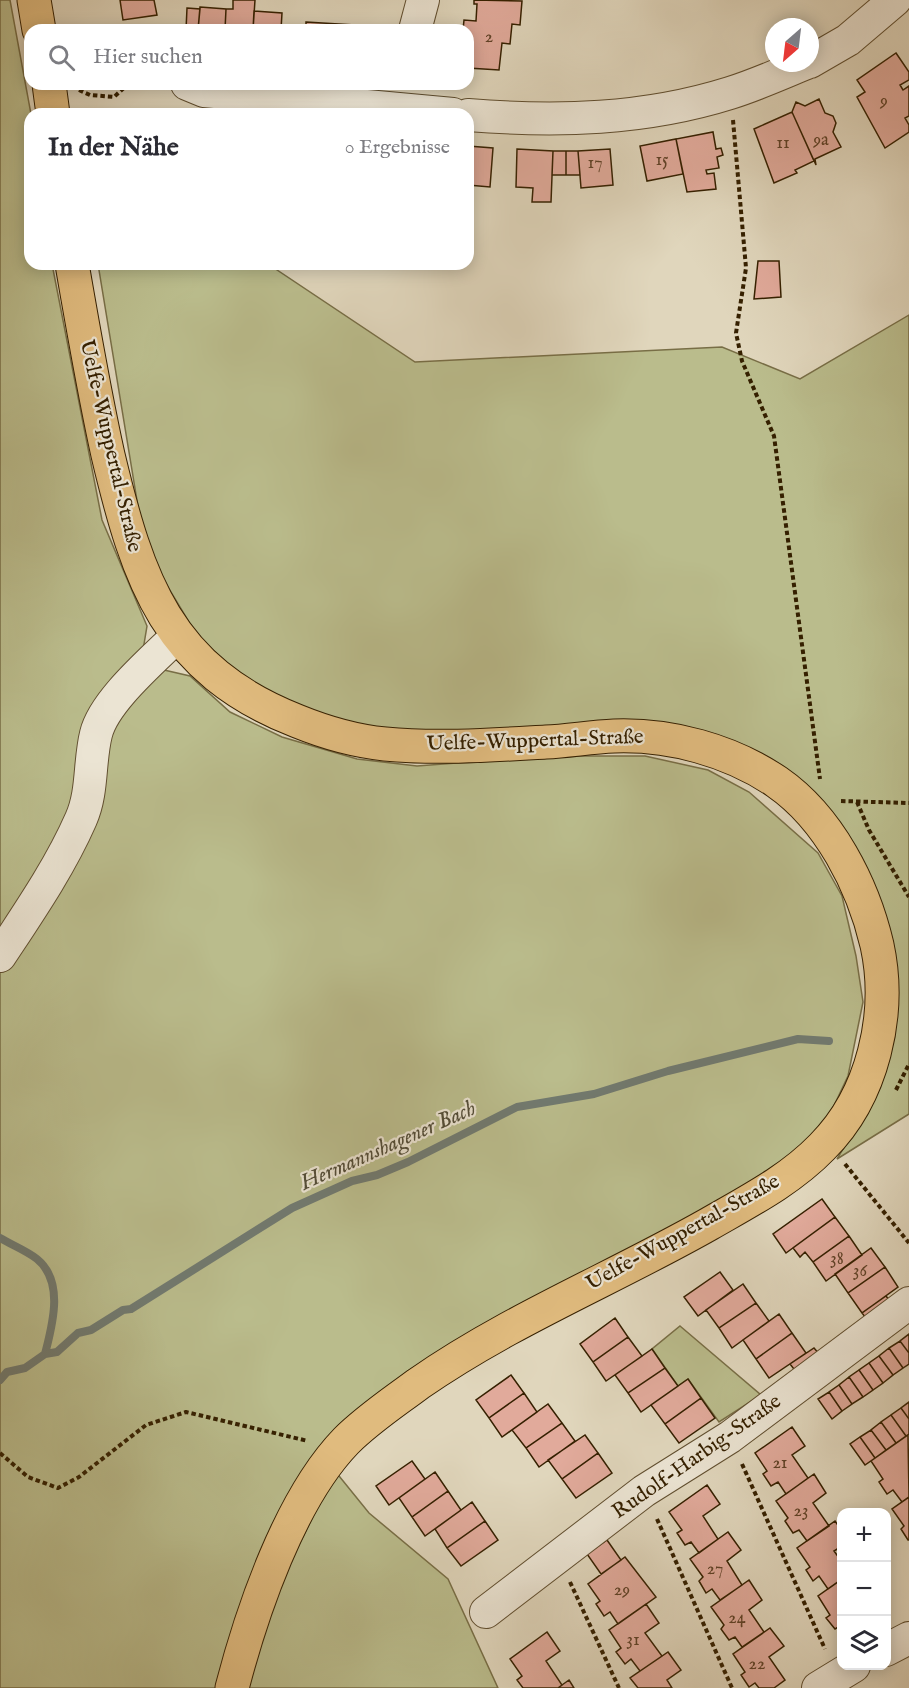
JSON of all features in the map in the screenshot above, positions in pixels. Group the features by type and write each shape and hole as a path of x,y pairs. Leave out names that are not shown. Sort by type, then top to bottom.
{"main road":[{"path":"34,0 38,24"},
{"path":"50,90 52,108"},
{"name":"Uelfe-Wuppertal-Straße","path":"73,270 92,385 125,524 148,587 177,636 216,677 251,701 305,725 354,738 408,745 548,742 615,736 648,737 682,742 736,761 775,781 810,811 851,874 864,904 881,963 881,1021 869,1068 853,1105 824,1146 778,1184 693,1233 507,1327 449,1362 383,1409 335,1454 315,1482 271,1568 248,1626 232,1688"}],"street":[{"path":"417,24 423,0"},
{"path":"819,56 848,40 895,0"},
{"path":"474,115 587,120 674,108 731,93 784,72"},
{"path":"202,90 397,97 433,108"},
{"path":"0,956 69,844 82,817 89,798 96,731 105,713 177,636"},
{"name":"Rudolf-Harbig-Straße","path":"486,1612 645,1491 730,1437 909,1303"},
{"path":"891,1647 909,1638"}],"path":[{"path":"90,95 114,97 122,90"},
{"path":"731,93 746,268 736,333 742,361 774,436 821,789"},
{"path":"834,801 909,802"},
{"path":"857,802 869,830 909,897"},
{"path":"894,1095 909,1064"},
{"path":"852,1155 844,1163 909,1243"},
{"path":"0,1453 28,1477 58,1488 79,1477 146,1425 186,1412 315,1442 335,1454"},
{"path":"730,1437 836,1676"},
{"path":"645,1491 732,1688"},
{"path":"558,1557 619,1688"}],"green space":[{"path":"0,0 10,0 24,76 24,90 27,90 30,108 24,108 24,270 53,270 102,520 147,626 143,650 72,818 0,928"},
{"path":"99,270 277,270 415,362 722,347 800,379 909,315 909,1114 837,1159 864,1114 871,901 742,752 411,737 359,728 265,697 198,637 145,549"},
{"path":"164,670 190,676 230,712 282,737 357,759 417,766 549,756 645,756 708,770 749,792 818,853 842,896 856,956 863,1002 848,1076 830,1114 796,1160 355,1419 223,1688 0,1688 0,970 100,747 122,706"},
{"path":"680,1326 761,1395 719,1422 688,1379 678,1386 652,1349"},
{"path":"335,1471 369,1513 448,1579 498,1688 242,1688 259,1627"}],"building":[{"path":"120,0 154,0 157,15 123,20"},
{"path":"233,0 255,0 253,24 225,24 226,9 233,9"},
{"path":"474,0 522,1 520,25 512,24 510,44 502,43 499,70 474,68 474,24 464,24 464,20 476,21 477,4 474,4"},
{"path":"200,7 226,9 225,24 199,24"},
{"path":"187,8 200,9 199,24 186,24"},
{"path":"254,11 282,13 281,24 253,24"},
{"path":"306,22 338,24 306,24"},
{"path":"896,53 909,72 909,80 900,85 903,90 909,86 909,116 905,118 909,125 909,132 885,148 857,97 865,92 857,80"},
{"path":"819,99 825,113 833,116 836,123 833,132 841,147 815,159 816,165 792,112 796,102 805,106"},
{"path":"792,112 814,161 795,170 797,173 774,183 754,129"},
{"path":"713,132 716,149 721,148 723,155 717,157 719,168 706,170 707,174 714,173 716,189 687,192 676,139"},
{"path":"676,139 683,174 647,181 640,146"},
{"path":"474,146 493,148 490,187 474,186"},
{"path":"517,149 553,151 551,202 532,202 533,188 516,187"},
{"path":"610,149 613,185 581,188 578,151"},
{"path":"553,151 566,151 566,175 552,175"},
{"path":"566,151 578,151 580,175 566,175"},
{"path":"758,261 779,261 781,297 754,299"},
{"path":"822,1199 835,1217 786,1253 773,1234"},
{"path":"835,1217 849,1236 813,1262 805,1252 800,1257 793,1248"},
{"path":"849,1236 862,1255 826,1281 813,1262"},
{"path":"871,1248 885,1267 848,1293 835,1274"},
{"path":"885,1267 898,1287 862,1313 848,1293"},
{"path":"720,1272 733,1290 698,1316 684,1297"},
{"path":"743,1284 756,1303 719,1328 706,1310"},
{"path":"886,1296 893,1305 869,1322 862,1313"},
{"path":"756,1303 769,1321 732,1348 719,1328"},
{"path":"779,1314 792,1333 756,1359 743,1340"},
{"path":"615,1318 628,1337 593,1362 580,1344"},
{"path":"792,1333 806,1353 769,1378 756,1359"},
{"path":"909,1334 909,1353 900,1341"},
{"path":"628,1337 642,1356 606,1381 593,1362"},
{"path":"900,1341 909,1353 909,1364 903,1368 889,1348"},
{"path":"814,1348 821,1356 797,1373 790,1364"},
{"path":"889,1348 903,1368 893,1375 879,1356"},
{"path":"652,1349 665,1368 628,1393 615,1375"},
{"path":"879,1356 893,1375 883,1383 869,1363"},
{"path":"869,1363 883,1383 873,1390 859,1370"},
{"path":"665,1368 678,1386 641,1412 628,1393"},
{"path":"859,1370 873,1390 863,1397 849,1377"},
{"path":"511,1375 524,1393 489,1418 476,1400"},
{"path":"849,1377 863,1397 852,1404 839,1385"},
{"path":"688,1379 701,1398 665,1424 651,1405"},
{"path":"839,1385 852,1404 842,1411 829,1392"},
{"path":"829,1392 842,1411 832,1419 818,1399"},
{"path":"524,1393 537,1412 502,1437 489,1418"},
{"path":"701,1398 715,1418 679,1443 665,1424"},
{"path":"909,1402 909,1419 901,1408"},
{"path":"548,1404 562,1423 526,1448 512,1430"},
{"path":"901,1408 909,1419 909,1434 906,1436 891,1415"},
{"path":"891,1415 906,1436 896,1443 881,1422"},
{"path":"881,1422 896,1443 886,1450 871,1430"},
{"path":"562,1423 575,1441 539,1467 526,1448"},
{"path":"792,1427 805,1446 792,1455 808,1478 786,1494 778,1482 771,1486 763,1474 767,1471 755,1453"},
{"path":"871,1430 886,1450 875,1458 860,1437"},
{"path":"585,1435 598,1453 562,1479 548,1460"},
{"path":"908,1435 909,1497 902,1502 893,1490 887,1494 879,1482 883,1479 871,1461"},
{"path":"860,1437 875,1458 865,1465 850,1444"},
{"path":"598,1453 612,1473 576,1498 562,1479"},
{"path":"412,1461 425,1479 389,1505 376,1486"},
{"path":"435,1472 448,1491 412,1517 399,1498"},
{"path":"814,1474 826,1493 813,1503 829,1526 807,1541 799,1530 793,1533 785,1521 788,1518 776,1501"},
{"path":"707,1485 720,1504 703,1516 718,1539 699,1553 691,1542 685,1545 677,1533 682,1530 669,1512"},
{"path":"448,1491 461,1510 425,1536 412,1517"},
{"path":"909,1497 908,1540 901,1529 904,1526 892,1509"},
{"path":"472,1502 485,1521 447,1548 435,1529"},
{"path":"485,1521 498,1540 461,1566 447,1548"},
{"path":"835,1521 837,1549 834,1551 837,1555 837,1583 828,1589 819,1576 813,1581 806,1570 810,1567 797,1548"},
{"path":"728,1532 741,1550 727,1561 742,1585 720,1600 712,1589 706,1593 699,1581 703,1577 690,1559"},
{"path":"607,1540 621,1560 601,1574 587,1554"},
{"path":"625,1557 656,1597 618,1624 610,1612 604,1616 596,1604 600,1601 588,1584"},
{"path":"749,1580 762,1600 749,1610 764,1632 742,1647 735,1637 729,1640 721,1629 724,1625 711,1607"},
{"path":"837,1583 837,1628 835,1629 826,1618 830,1615 818,1596"},
{"path":"646,1604 659,1623 645,1633 662,1656 640,1671 631,1659 625,1664 616,1652 621,1648 609,1630"},
{"path":"770,1628 784,1646 769,1657 785,1680 774,1688 759,1688 755,1683 749,1687 741,1675 745,1672 733,1654"},
{"path":"547,1632 560,1651 546,1661 562,1685 558,1688 523,1688 517,1680 522,1676 510,1659"},
{"path":"668,1652 681,1670 667,1680 672,1688 638,1688 630,1678"},
{"path":"569,1680 574,1688 558,1688 562,1685"}],"waterway":[{"name":"Hermannshagener Bach","path":"0,1380 7,1372 25,1368 45,1354 57,1352 78,1333 91,1330 123,1310 131,1309 292,1208 352,1181 377,1175 408,1162 517,1107 594,1094 668,1071 798,1039 829,1041"},
{"path":"0,1238 37,1259 46,1269 51,1280 54,1292 53,1318 45,1354"}]}
